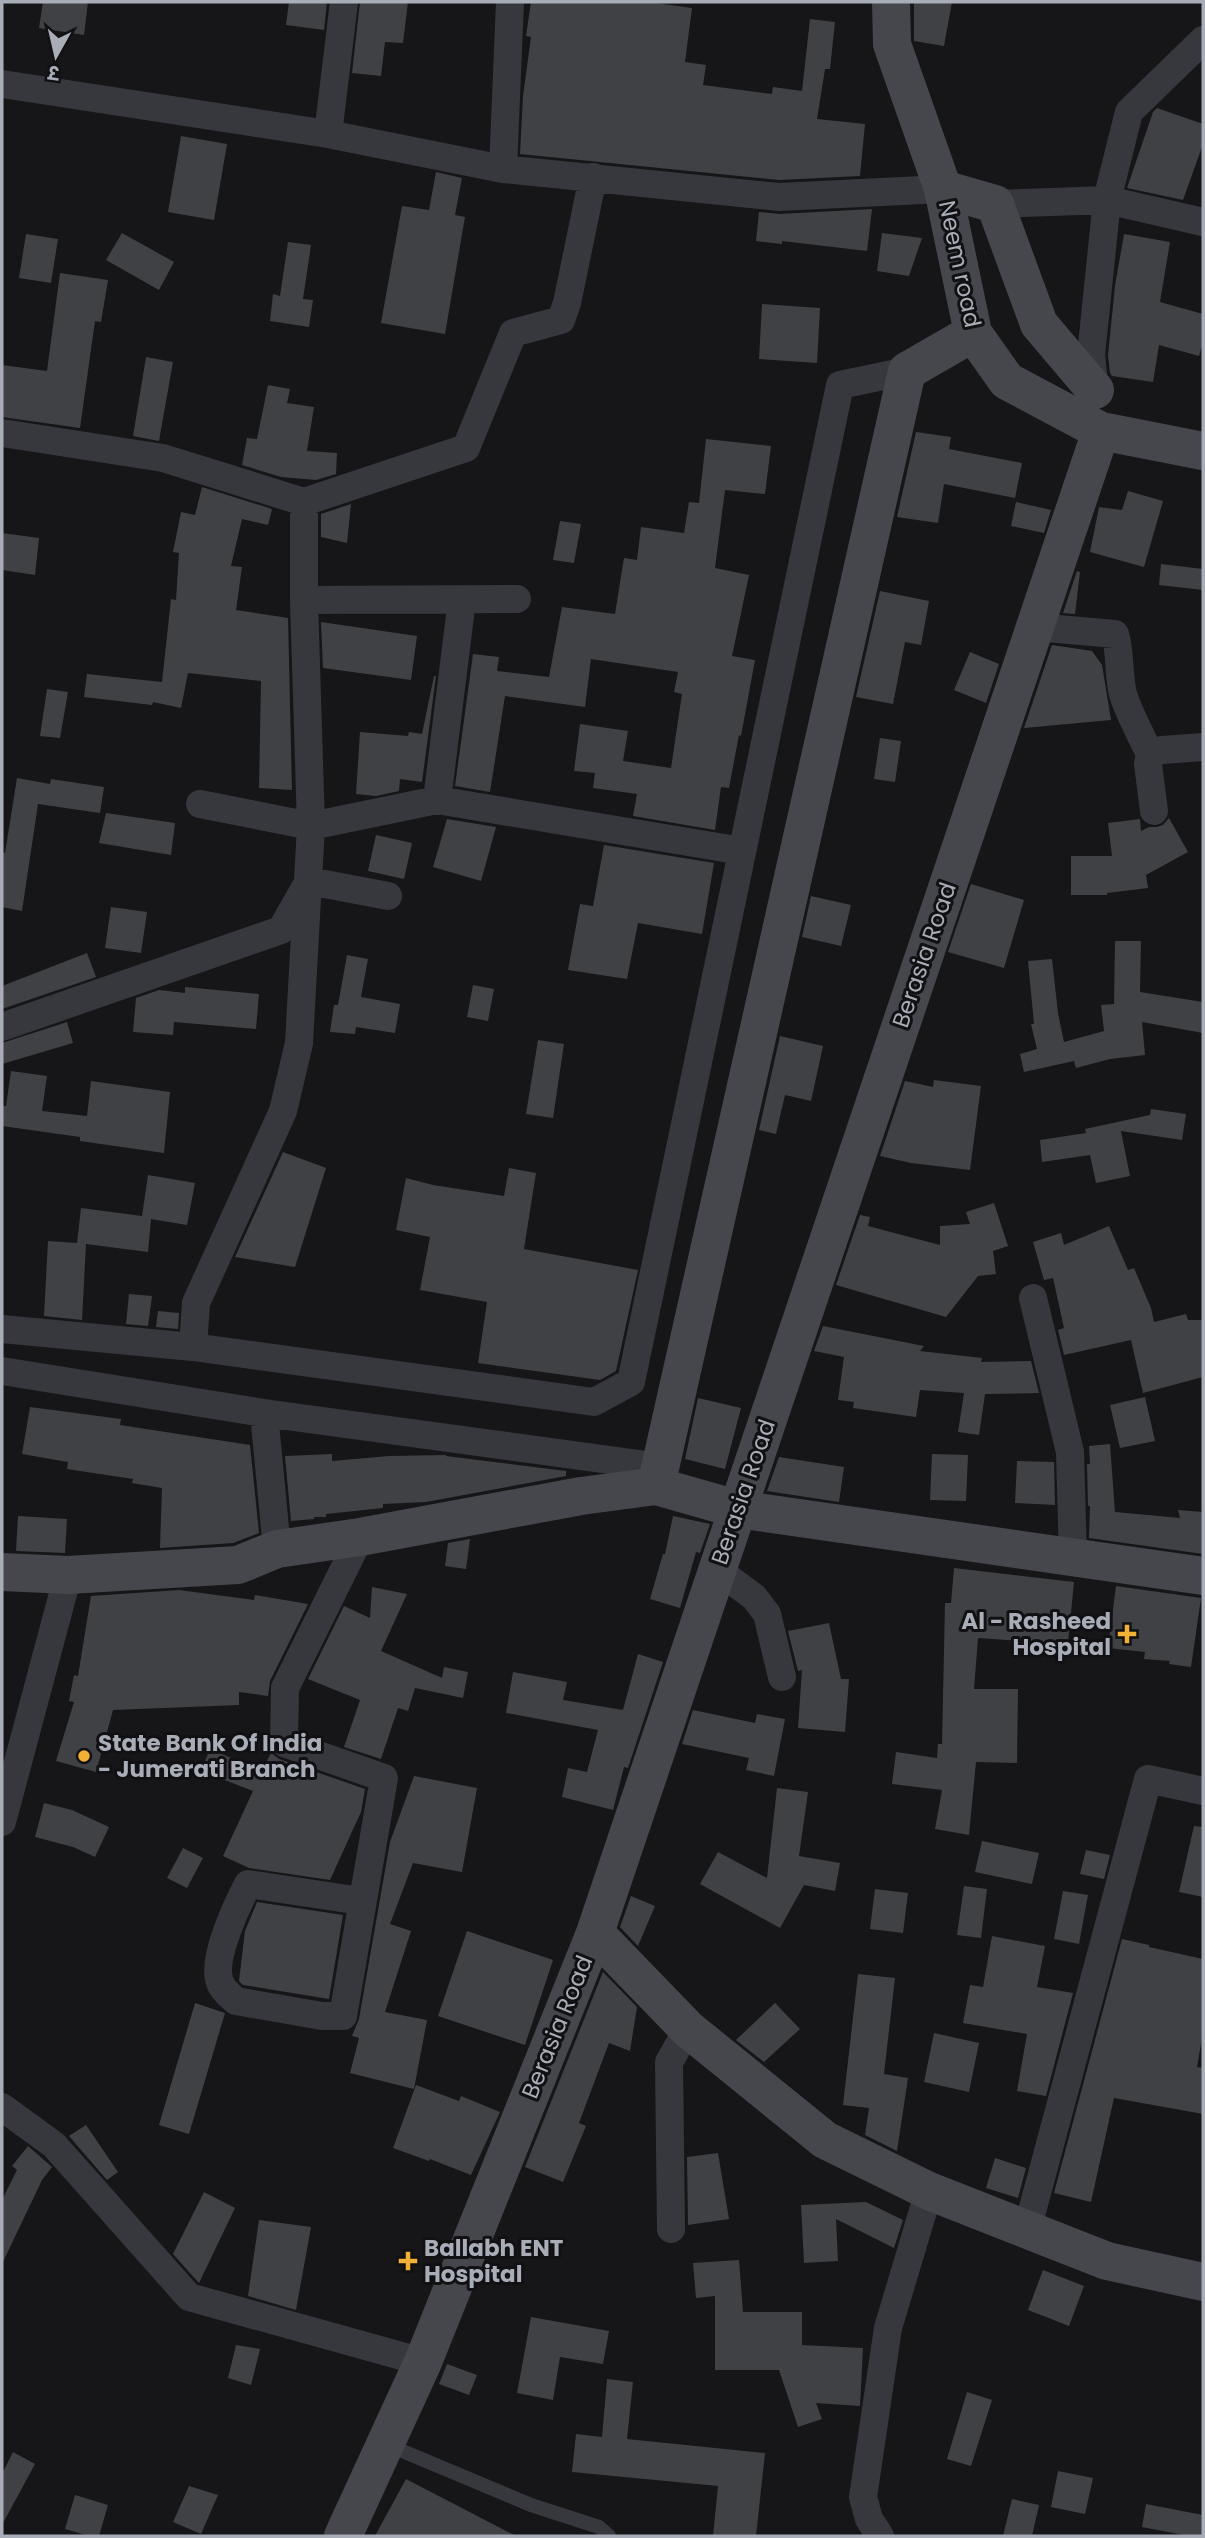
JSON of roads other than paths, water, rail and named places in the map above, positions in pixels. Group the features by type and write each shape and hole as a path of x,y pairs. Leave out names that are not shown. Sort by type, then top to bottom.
{"street":[{"path":"328,134 344,2"},
{"path":"503,169 510,2"},
{"name":"Neem road","path":"891,2 892,44 943,189 973,333 1007,381 1101,431 1203,451"},
{"path":"1101,431 1091,355 1107,200 1129,112 1203,40"},
{"path":"2,84 328,134 503,169 779,197 943,189"},
{"path":"2,433 163,458 304,502 466,449 513,333 561,320 568,303 593,177"},
{"name":"Neem road","path":"943,189 995,204"},
{"path":"1095,390 1039,324 995,204 1107,200 1203,222"},
{"path":"2,1329 193,1347 594,1402 631,1382 840,384 907,371 973,333"},
{"path":"658,1477 907,371"},
{"name":"Berasia Road","path":"343,2536 423,2362 595,1933 1101,431"},
{"path":"193,1347 196,1303 283,1111 299,1043 311,826 304,600 304,502"},
{"path":"304,600 517,599"},
{"path":"437,800 462,600"},
{"path":"1035,627 1115,634 1124,695 1150,754 1154,811"},
{"path":"1150,754 1203,747"},
{"path":"200,804 311,826 437,800 742,851"},
{"path":"309,881 388,896"},
{"path":"2,1027 281,930 309,881"},
{"path":"1033,1298 1070,1452 1073,1559"},
{"path":"2,1371 658,1477 737,1509 1203,1576"},
{"path":"264,1413 277,1549"},
{"path":"2,1572 68,1575 238,1565 277,1549 360,1537 581,1496 658,1477"},
{"path":"360,1537 285,1688 284,1743 384,1778 343,2016 322,2016 236,2001 225,1992 218,1979 222,1950 233,1913 248,1884 361,1901"},
{"path":"716,1569 754,1597 767,1614 782,1677"},
{"path":"2,1822 68,1575"},
{"path":"1027,2230 1148,1779 1203,1791"},
{"path":"595,1933 688,2029 825,2140 929,2191 1107,2261 1203,2282"},
{"path":"671,2229 669,2062 688,2029"},
{"path":"2,2106 54,2146 189,2297 423,2362"},
{"path":"880,2536 869,2519 863,2497 888,2328 929,2191"}],"lane":[{"path":"385,2444 531,2505 599,2527 609,2536"}],"place":[{"name":"Al - Rasheed Hospital","path":"1127,1634"},
{"name":"State Bank Of India - Jumerati Branch","path":"84,1756"},
{"name":"Ballabh ENT Hospital","path":"408,2261"}]}
